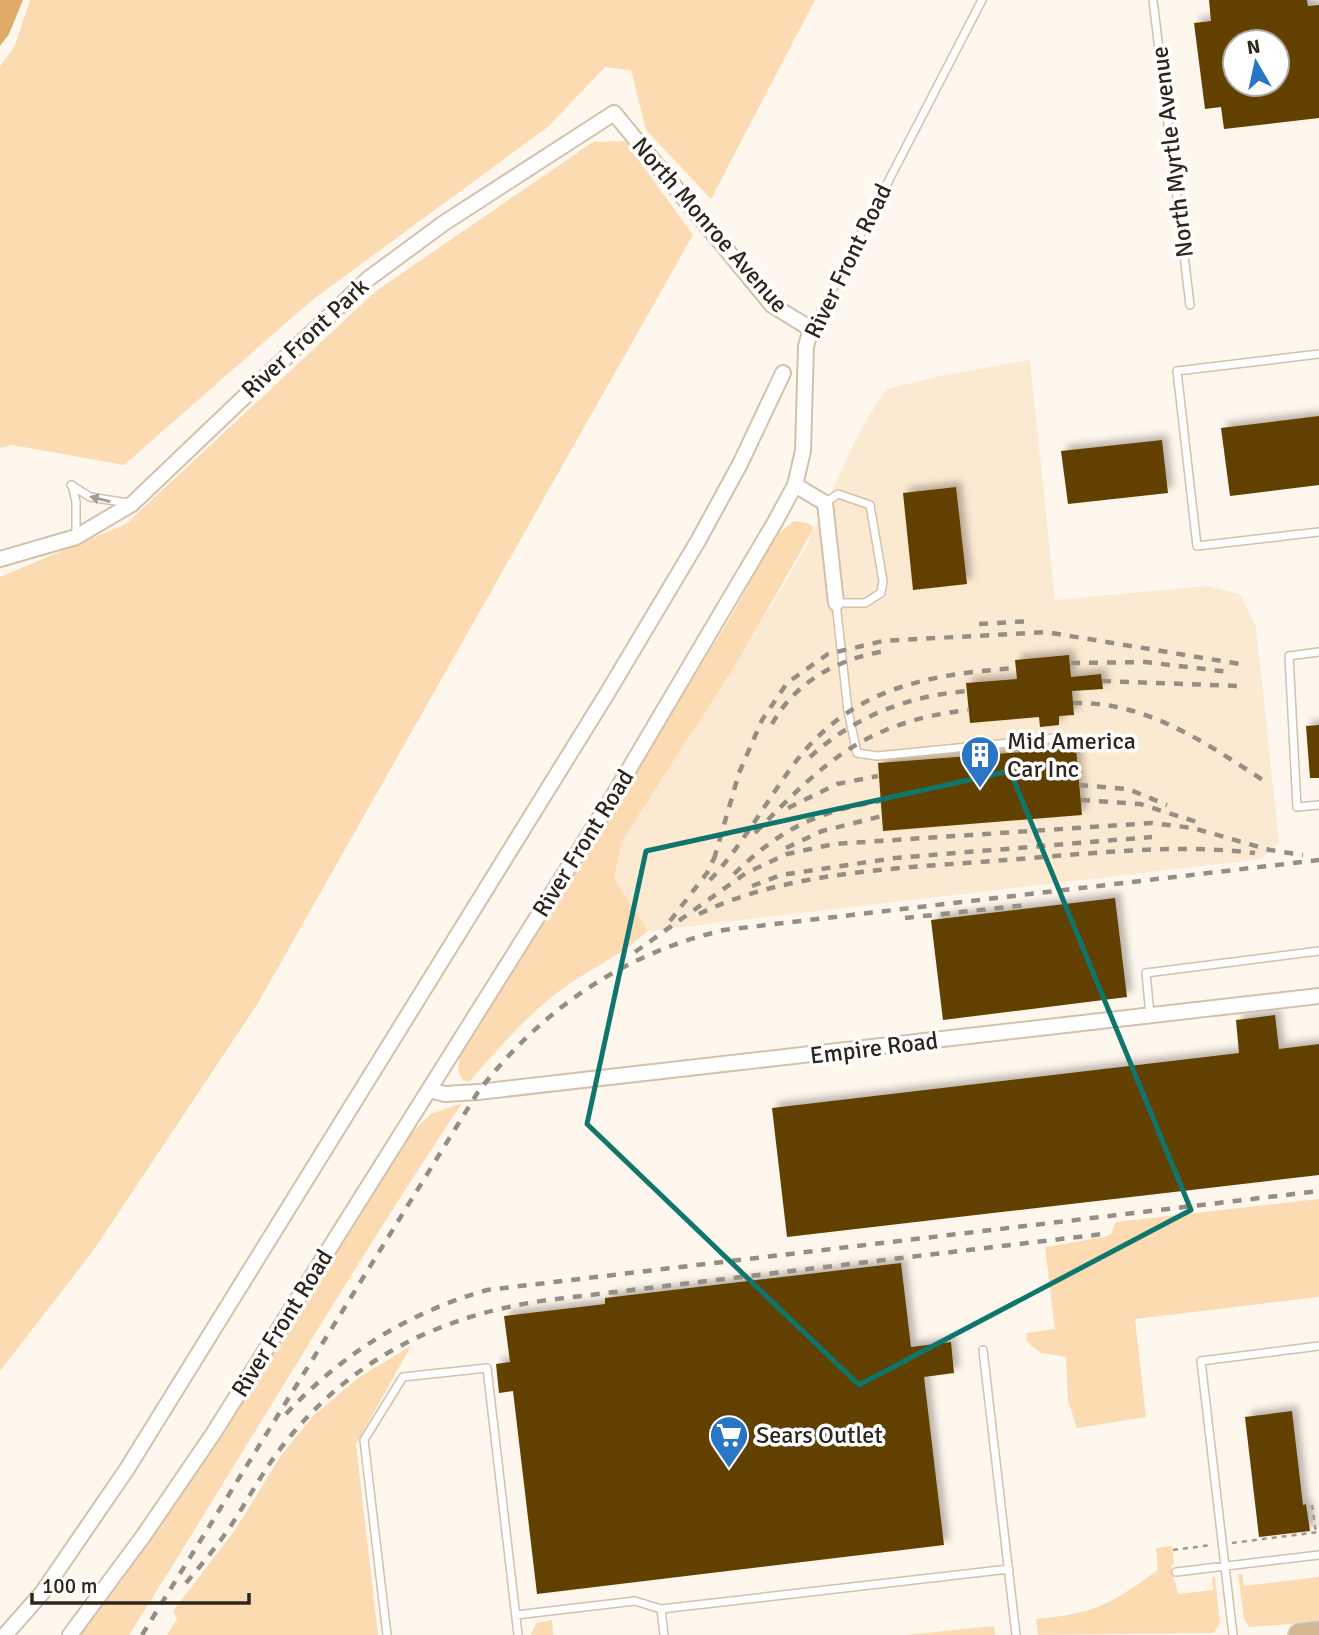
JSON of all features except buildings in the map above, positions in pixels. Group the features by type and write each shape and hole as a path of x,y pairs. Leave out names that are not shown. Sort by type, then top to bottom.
{"main road":[{"path":"1300,1635 1319,1633"}],"street":[{"name":"North Monroe Avenue","path":"614,113 772,305 811,330"},
{"name":"River Front Park","path":"0,559 76,537 132,503 368,279 444,223 614,113"},
{"name":"River Front Road","path":"69,1635 144,1535 213,1434 674,696 795,485 803,452 806,346 811,330"},
{"path":"5,1635 42,1594 127,1469 608,692 698,541 740,464 783,373"},
{"path":"795,485 825,503 836,603"},
{"name":"Empire Road","path":"429,1090 445,1094 492,1091 1319,996"}],"lane":[{"name":"River Front Road","path":"811,330 982,0"},
{"name":"North Myrtle Avenue","path":"1153,0 1190,304"},
{"path":"1319,354 1177,371 1197,546 1319,532"},
{"path":"76,537 76,502 71,485 90,498 132,503"},
{"path":"825,503 838,494 870,505 883,581 881,593 865,603 836,603 848,711 857,753 877,756 1057,738"},
{"path":"1319,652 1289,656 1297,807 1319,805"},
{"path":"1150,1016 1146,973 1319,951"},
{"path":"1233,1635 1201,1361 1319,1346"},
{"path":"983,1350 1016,1635"},
{"path":"387,1635 365,1440 403,1377 487,1368 519,1635"},
{"path":"1176,1572 1319,1555"},
{"path":"516,1615 635,1601 661,1609 1009,1569"},
{"path":"661,1609 664,1635"}],"path":[{"path":"1172,1550 1317,1532 1312,1505"}],"highlighted area":[{"path":"1010,771 1191,1210 859,1385 587,1124 646,851"}],"shaded area":[{"path":"0,0 23,0 9,34 0,46"},
{"path":"30,0 815,0 711,199 646,130 631,70 605,67 549,126 311,301 124,465 12,445 0,448 0,66 14,48"},
{"path":"625,141 693,235 258,1003 93,1251 0,1371 0,577 126,524 376,291 593,142"},
{"path":"1030,360 1055,600 1207,586 1240,594 1256,627 1279,843 1261,859 648,931 614,879 622,841 738,661 805,549 859,432 886,389"},
{"path":"794,521 808,523 814,528 738,661 622,841 614,879 648,931 549,999 513,1033 469,1082 463,1080 458,1071 460,1056 727,623 776,536"},
{"path":"462,1103 129,1635 79,1635 120,1583 176,1503 360,1217 408,1136 431,1114"},
{"path":"1319,1199 1319,1297 1135,1319 1146,1417 1077,1428 1068,1401 1066,1357 1041,1353 1027,1342 1026,1333 1055,1329 1045,1247 1105,1237 1111,1234 1116,1222"},
{"path":"411,1346 356,1444 378,1635 167,1635 177,1619 173,1611 235,1530 282,1454 313,1416 358,1378"},
{"path":"1172,1546 1174,1564 1171,1566 1178,1594 1213,1590 1212,1577 1215,1577 1220,1623 1214,1633 1038,1635 1036,1619 1073,1614 1114,1599 1158,1570 1156,1548"},
{"path":"1238,1574 1242,1574 1244,1586 1319,1577 1319,1622 1249,1627 1244,1619"},
{"path":"552,1620 553,1635 531,1635 536,1623"},
{"path":"994,1626 995,1635 905,1635"}],"railway":[{"path":"979,624 1031,621"},
{"path":"714,859 739,773 762,720 787,683 828,654 883,641 1046,632 1240,664"},
{"path":"772,724 793,696 820,674 851,660 885,651"},
{"path":"1071,663 1145,662 1230,672"},
{"path":"710,880 742,840 791,768 814,741 838,720 863,703 920,682 950,675 1016,668"},
{"path":"1102,681 1240,686"},
{"path":"810,757 845,730 883,710 924,698 967,691"},
{"path":"1073,703 1100,704 1151,717 1199,740 1266,782"},
{"path":"755,833 803,786 849,749 901,724 968,710"},
{"path":"788,808 837,784 878,776"},
{"path":"1079,785 1128,789 1167,805"},
{"path":"1081,800 1140,804 1200,823"},
{"path":"734,874 768,845 801,824 838,810 881,801"},
{"path":"786,848 822,831 882,816"},
{"path":"635,952 746,873 787,854 834,844 1152,823 1193,828 1270,850 1303,855"},
{"path":"752,886 781,875 895,858 1152,837"},
{"path":"699,914 734,899 771,888 890,869 1131,850 1193,849 1255,853"},
{"path":"670,921 707,873 717,852"},
{"path":"142,1635 478,1092 502,1062 529,1035 586,989 651,954 724,930 1319,860"},
{"path":"905,918 1027,905"},
{"path":"286,1414 307,1392 353,1354 378,1338 430,1311 487,1290 1319,1191"},
{"path":"186,1583 227,1532 284,1444 310,1414 339,1387 369,1365 401,1345 435,1329 509,1307 548,1300 1103,1234"}],"place":[{"name":"Mid America Car Inc","path":"980,789"},
{"name":"Sears Outlet","path":"729,1469"}]}
